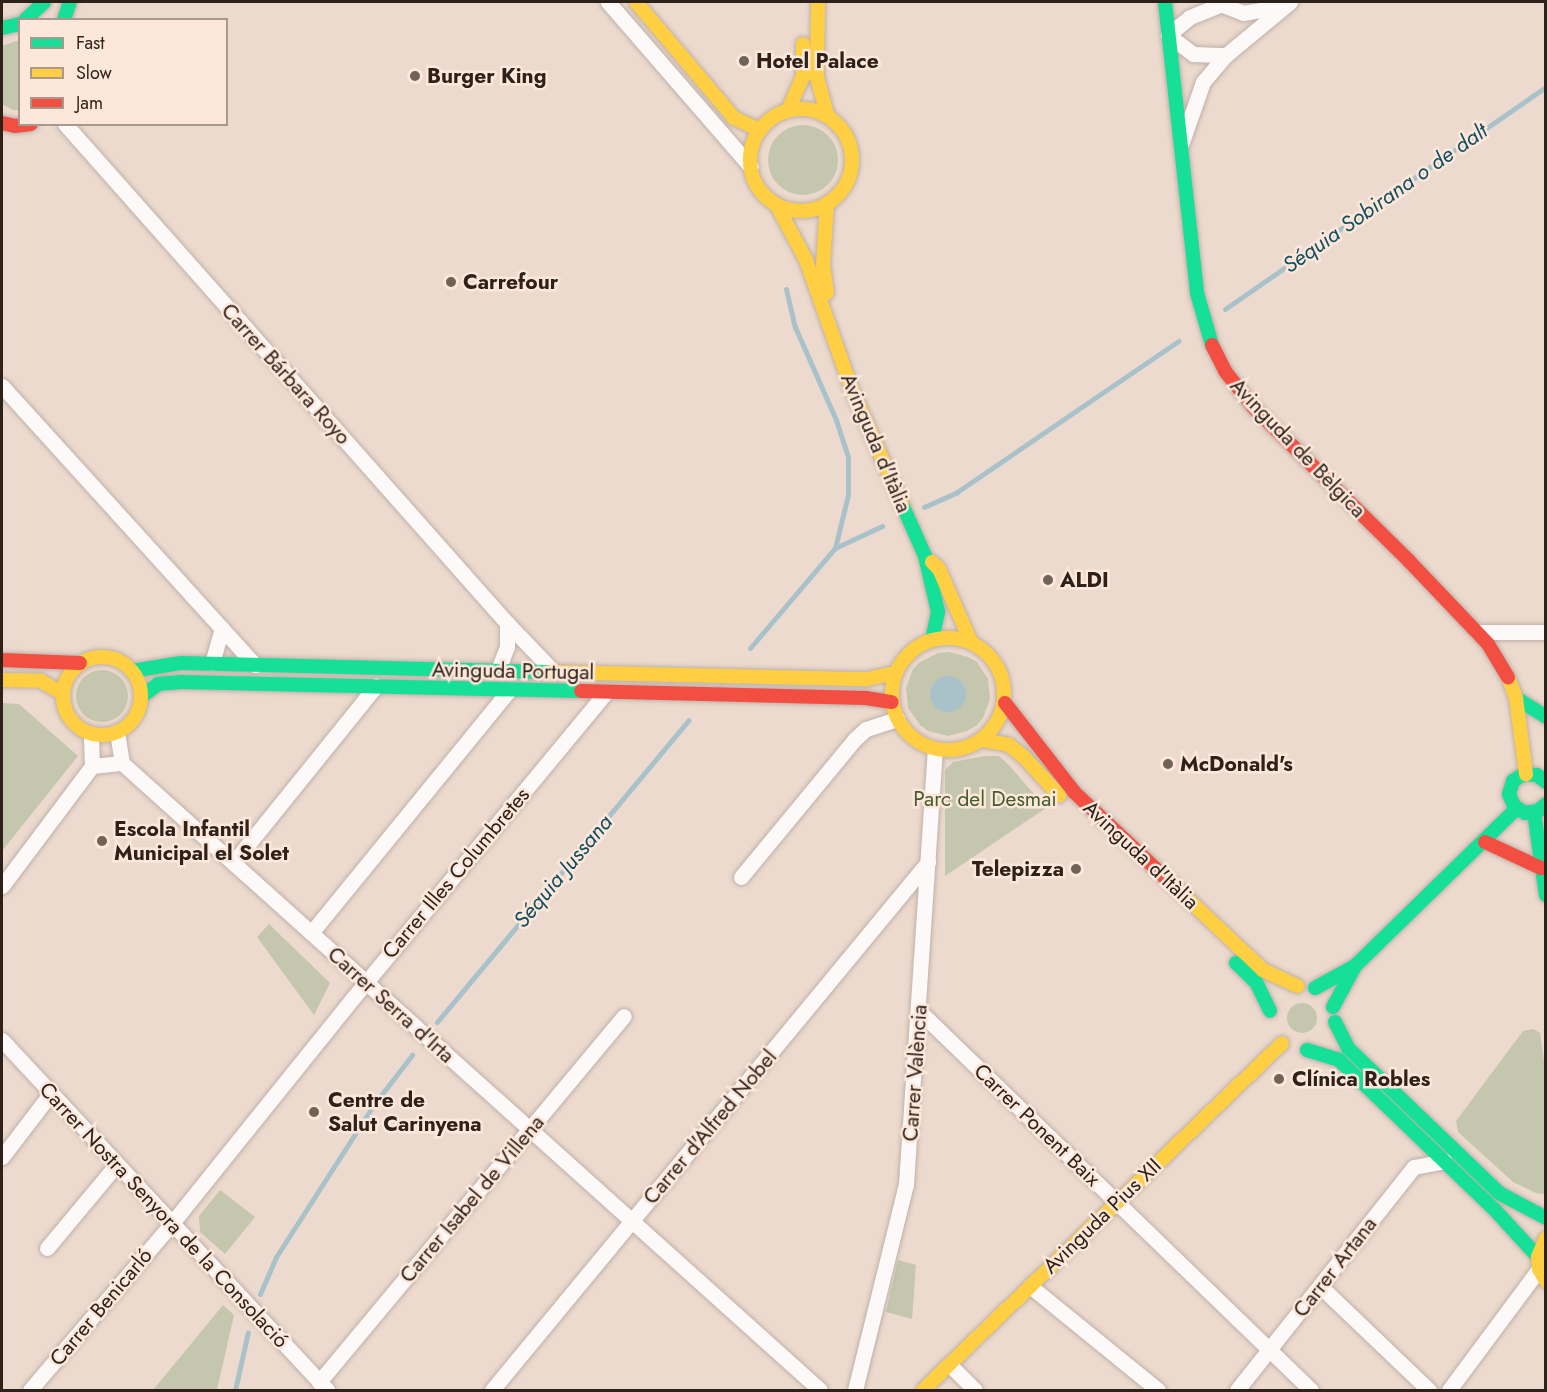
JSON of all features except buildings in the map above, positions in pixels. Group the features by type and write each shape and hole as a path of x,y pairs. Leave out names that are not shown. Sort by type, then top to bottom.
{"main road":[{"path":"28,18 44,2"},
{"path":"65,18 70,2"},
{"path":"636,2 734,118 760,130"},
{"path":"788,111 803,77 804,2"},
{"path":"819,2 817,77 827,115"},
{"name":"Avinguda de Bèlgica","path":"1165,2 1197,293 1208,336 1225,371 1254,408 1477,632 1506,671 1516,698 1528,773"},
{"path":"2,28 18,24"},
{"path":"808,109 827,115 843,130 853,159 843,189 827,204 802,211 776,204 765,196 756,182 751,167 752,148 760,130 772,118 788,111 808,109"},
{"path":"2,123 18,126"},
{"name":"Avinguda d'Itàlia","path":"776,204 806,260 852,390 925,556 938,612 932,640"},
{"name":"Avinguda d'Itàlia","path":"827,204 823,265 831,329"},
{"name":"Avinguda d'Itàlia","path":"925,556 939,568 971,642"},
{"path":"952,638 971,642 991,657 1003,679 1005,704 997,724 982,740 960,750 935,750 913,739 897,719 892,702 895,673 910,652 932,640 952,638"},
{"path":"2,660 80,663 102,657 113,659 132,671 137,679 141,697 134,718 117,732 104,735 91,734 73,723 63,704 62,693 71,671 80,663"},
{"name":"Avinguda Portugal","path":"132,671 181,663 212,663 867,679 895,673"},
{"path":"2,680 41,681 62,693"},
{"name":"Avinguda Portugal","path":"141,697 158,684 181,682 866,698 892,702"},
{"path":"1516,698 1545,717"},
{"name":"Avinguda d'Itàlia","path":"1005,704 1075,793 1263,970 1297,986"},
{"name":"Avinguda d'Itàlia","path":"982,740 1009,745 1024,757 1065,801 1256,982 1274,1027"},
{"path":"1545,760 1528,773 1518,777 1510,787 1510,800 1517,808 1525,813 1540,808 1541,868 1545,895"},
{"path":"1528,773 1545,782"},
{"path":"1315,988 1355,966 1485,842 1517,808"},
{"path":"1485,842 1541,868"},
{"path":"1333,1007 1355,966"},
{"path":"1541,1269 1444,1161 1339,1060 1307,1050 1297,1050 1274,1027 1280,994 1297,986 1315,988 1323,992 1333,1007 1335,1022 1348,1048 1499,1193 1545,1218"},
{"path":"1307,1050 1325,1041 1335,1022"},
{"name":"Avinguda Pius XII","path":"923,1390 1116,1201 1274,1027"},
{"path":"1541,1269 1545,1238"}],"street":[{"path":"608,2 751,167"},
{"path":"1226,55 1193,54 1168,35 1190,16 1218,3 1243,13 1287,4"},
{"path":"1181,146 1203,82 1226,55 1287,4"},
{"name":"Carrer Bárbara Royo","path":"67,126 507,623 554,672"},
{"path":"2,386 255,665"},
{"path":"498,670 507,647 507,623"},
{"path":"212,663 222,628"},
{"path":"1477,632 1545,632"},
{"path":"233,863 376,686"},
{"path":"311,933 509,690"},
{"name":"Carrer Illes Columbretes","path":"172,1223 606,692"},
{"path":"741,877 854,740 866,729 897,719"},
{"path":"92,766 122,763 117,732"},
{"path":"2,886 92,766 91,734"},
{"name":"Carrer València","path":"855,1390 906,1184 935,750"},
{"name":"Carrer Serra d'Irta","path":"122,763 820,1390"},
{"name":"Carrer d'Alfred Nobel","path":"492,1390 928,862"},
{"name":"Carrer Ponent Baix","path":"919,1011 1311,1390"},
{"name":"Carrer Isabel de Villena","path":"323,1386 624,1016"},
{"name":"Carrer Nostra Senyora de la Consolació","path":"2,1040 323,1386"},
{"path":"2,1157 51,1093"},
{"name":"Carrer Artana","path":"1237,1390 1414,1167 1444,1161"},
{"path":"47,1248 117,1164"},
{"name":"Carrer Benicarló","path":"30,1390 172,1223"},
{"path":"1449,1390 1541,1269"},
{"path":"1029,1286 1158,1390"},
{"path":"1320,1286 1429,1390"},
{"path":"950,1365 975,1390"}],"green space":[{"path":"18,40 18,110 2,104 2,46"},
{"path":"810,125 823,131 832,140 836,146 838,160 836,174 828,185 817,193 796,195 778,185 770,174 768,153 778,135 789,127"},
{"path":"949,652 977,662 988,679 990,699 983,718 976,726 948,736 928,731 920,725 908,708 906,688 913,669 920,662 938,653"},
{"path":"97,670 107,670 121,677 128,696 121,715 107,722 97,722 87,718 80,711 76,701 76,691 80,681 87,674"},
{"path":"2,703 19,704 78,756 2,851"},
{"name":"Parc del Desmai","path":"985,756 999,756 1046,808 945,876 945,770 953,762"},
{"path":"269,924 330,983 314,1015 257,937"},
{"path":"1302,1003 1313,1007 1317,1018 1313,1029 1302,1033 1291,1029 1287,1018 1291,1007"},
{"path":"1533,1029 1540,1033 1545,1068 1544,1194 1536,1193 1513,1182 1458,1132 1456,1121 1523,1031"},
{"path":"220,1190 255,1217 225,1254 200,1232 199,1216"},
{"path":"898,1260 916,1265 912,1319 886,1312"},
{"path":"223,1305 234,1315 217,1390 153,1390"}],"water":[{"path":"948,676 961,681 966,694 961,707 948,712 935,707 930,694 935,681"}],"waterway":[{"name":"Séquia Sobirana o de dalt","path":"1225,309 1546,87"},
{"path":"786,289 795,327 836,420 848,457 848,495 835,548"},
{"name":"Séquia Sobirana o de dalt","path":"924,507 957,492 1178,341"},
{"name":"Séquia Jussana","path":"750,648 835,548 882,526"},
{"name":"Séquia Jussana","path":"437,1022 689,720"},
{"name":"Séquia Jussana","path":"260,1294 276,1257 375,1103 412,1055"},
{"name":"Séquia Jussana","path":"235,1390 248,1332"}],"traffic: fast":[{"path":"27,18 44,2"},
{"path":"65,18 70,2"},
{"path":"1165,2 1197,293 1212,345"},
{"path":"2,28 18,24"},
{"path":"902,504 925,556 938,612 932,640"},
{"path":"132,671 181,663 550,672"},
{"path":"141,697 158,684 181,682 581,691"},
{"path":"1516,698 1546,717"},
{"path":"1546,782 1537,775 1524,774 1513,781 1509,794 1514,806 1525,813 1538,811 1546,804"},
{"path":"1315,988 1355,966 1517,808"},
{"path":"1534,812 1546,895"},
{"path":"1236,963 1256,982 1270,1011"},
{"path":"1333,1007 1355,966"},
{"path":"1335,1022 1348,1048 1499,1193 1546,1218"},
{"path":"1307,1050 1339,1060 1495,1210 1538,1257"}],"traffic: slow":[{"path":"636,2 734,118 760,130"},
{"path":"818,2 817,77 827,115"},
{"path":"788,110 803,77 803,44"},
{"path":"801,109 820,113 837,124 848,141 852,160 848,179 837,196 820,207 801,211 782,207 765,196 754,179 750,160 754,141 765,124 782,113 801,109"},
{"path":"827,203 823,265 827,293"},
{"path":"776,204 806,260 852,390 902,504"},
{"path":"932,562 939,569 971,642"},
{"path":"948,638 969,642 988,654 1000,673 1004,694 1000,715 988,734 969,746 948,750 927,746 908,734 896,715 892,694 896,673 908,654 927,642 948,638"},
{"path":"102,657 117,660 130,668 138,681 141,696 138,711 130,724 117,732 102,735 87,732 74,724 66,711 63,696 66,681 74,668 87,660 102,657"},
{"path":"550,672 867,679 895,673"},
{"path":"1508,677 1516,698 1526,774"},
{"path":"2,680 41,681 62,693"},
{"path":"982,740 1009,745 1024,757 1059,795"},
{"path":"1172,884 1263,970 1297,986"},
{"path":"923,1390 1282,1043"},
{"path":"1546,1238 1538,1257 1539,1269 1546,1281"}],"traffic: jam":[{"path":"2,123 18,126"},
{"path":"1212,345 1225,371 1254,408 1409,561 1488,644 1508,677"},
{"path":"2,660 80,663"},
{"path":"581,691 866,698 892,702"},
{"path":"1005,703 1075,793 1172,884"},
{"path":"1485,842 1541,868"}],"place":[{"name":"Hotel Palace","path":"744,61"},
{"name":"Burger King","path":"415,76"},
{"name":"Carrefour","path":"451,282"},
{"name":"ALDI","path":"1048,580"},
{"name":"McDonald's","path":"1168,764"},
{"name":"Escola Infantil Municipal el Solet","path":"102,841"},
{"name":"Telepizza","path":"1076,869"},
{"name":"Clínica Robles","path":"1279,1079"},
{"name":"Centre de Salut Carinyena","path":"314,1112"}]}
